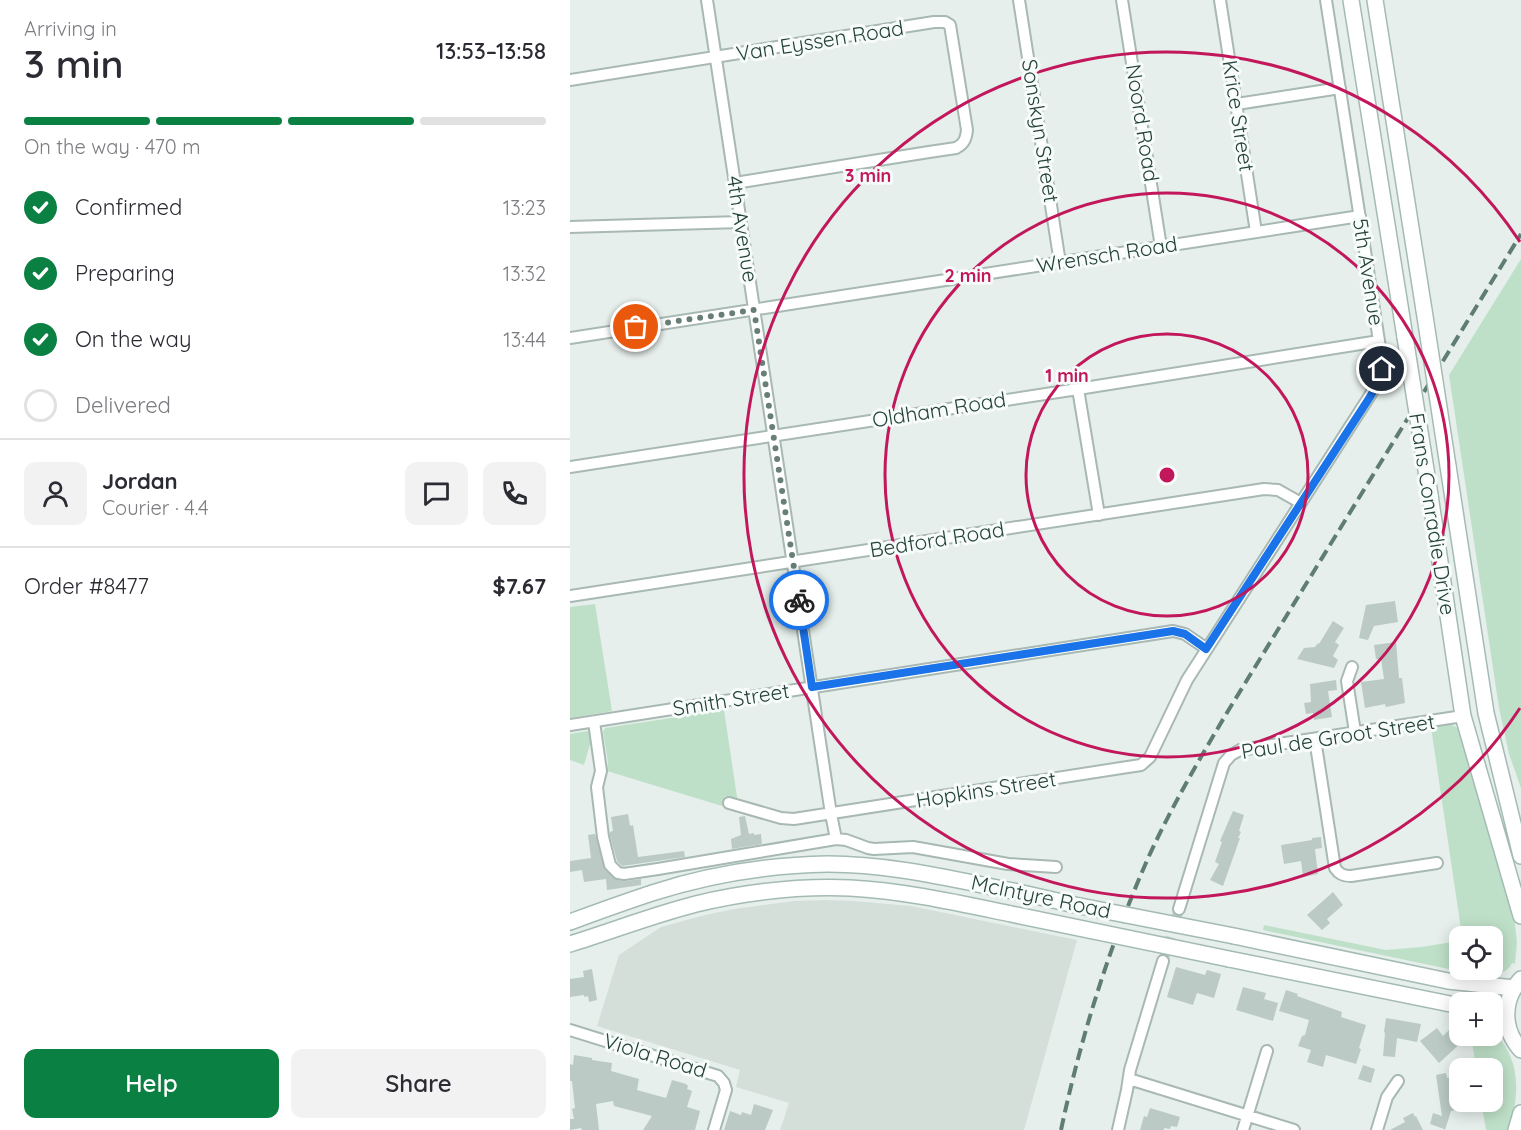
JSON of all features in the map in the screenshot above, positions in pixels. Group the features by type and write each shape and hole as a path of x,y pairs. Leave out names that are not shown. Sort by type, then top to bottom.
{"main road":[{"name":"Frans Conradie Drive","path":"1351,0 1463,716 1521,916"},
{"name":"Frans Conradie Drive","path":"1375,0 1486,713 1521,856"},
{"name":"McIntyre Road","path":"570,922 699,880 766,868 836,865 892,869 1018,892 1448,981 1517,983"},
{"name":"McIntyre Road","path":"570,944 695,904 783,890 849,888 933,898 1449,1004"},
{"path":"1517,983 1508,1001 1506,1017 1508,1029 1521,1050"},
{"path":"1503,1026 1508,1029"},
{"path":"1516,1130 1521,1113"}],"street":[{"name":"4th Avenue","path":"707,0 836,839"},
{"name":"Sonskyn Street","path":"1019,0 1060,262"},
{"name":"Noord Road","path":"1122,0 1161,247"},
{"name":"Krice Street","path":"1220,0 1256,232"},
{"name":"5th Avenue","path":"1141,765 1150,757 1187,680 1378,383 1382,369 1326,0"},
{"name":"Van Eyssen Road","path":"570,80 934,22 945,22 950,25 967,130 963,143 956,148 735,183"},
{"path":"1237,104 1340,88"},
{"name":"Wrensch Road","path":"570,338 1360,216"},
{"path":"570,227 741,222"},
{"name":"Oldham Road","path":"570,467 1379,341"},
{"path":"1078,389 1099,515"},
{"name":"Bedford Road","path":"570,596 1271,488 1278,489 1301,503"},
{"name":"Smith Street","path":"570,725 1173,631 1185,634 1206,649"},
{"path":"1352,667 1347,681 1355,732"},
{"name":"Paul de Groot Street","path":"1179,909 1223,768 1227,758 1231,755 1240,750 1463,716"},
{"path":"594,722 601,771 597,787 603,837 610,865 618,873 647,871 836,839 874,849 913,847 1008,864 1056,867"},
{"path":"1315,739 1335,867 1338,872 1351,876 1437,863"},
{"name":"Hopkins Street","path":"729,803 787,819 1141,765"},
{"path":"1118,1130 1130,1070 1163,961"},
{"name":"Viola Road","path":"570,1030 718,1076 726,1090 714,1130"},
{"path":"1243,1130 1267,1051"},
{"path":"1129,1079 1294,1130"},
{"path":"1377,1130 1387,1097 1398,1081"}],"shaded area":[{"path":"824,900 911,906 1077,940 1024,1130 780,1130 789,1103 736,1087 740,1070 597,1026 619,955 661,927 734,909 794,901"}],"green space":[{"path":"1521,259 1521,788 1509,754 1499,708 1449,375"},
{"path":"595,604 612,711 570,718 570,607"},
{"path":"724,710 736,800 725,796 722,806 607,771 608,762 603,732 605,728"},
{"path":"1450,724 1460,731 1514,916 1517,942 1515,964 1512,963 1503,972 1503,926 1461,926 1431,727"},
{"path":"588,731 591,734 591,741 584,765 570,760 570,734"},
{"path":"1264,925 1386,950 1449,943 1449,969 1263,930"},
{"path":"1503,1044 1509,1053 1516,1077 1516,1090 1509,1130 1486,1130 1483,1112 1503,1112 1503,1058 1474,1058 1473,1046 1503,1046"}],"building":[{"path":"1395,601 1398,622 1374,626 1368,640 1359,638 1366,605"},
{"path":"1333,621 1344,628 1335,642 1339,645 1333,656 1338,660 1334,668 1297,659 1304,648 1315,647 1319,644"},
{"path":"1396,642 1399,678 1402,678 1405,703 1365,708 1361,682 1384,679 1381,659 1376,659 1374,645"},
{"path":"1336,680 1337,690 1328,691 1332,717 1314,720 1313,713 1306,714 1304,703 1311,702 1310,684"},
{"path":"1233,811 1244,815 1239,831 1241,832 1238,838 1240,838 1223,886 1210,880 1219,864 1215,862 1222,842 1220,841"},
{"path":"628,814 630,826 633,825 638,857 684,851 685,857 622,866 617,861 610,836 610,832 613,831 611,817"},
{"path":"745,816 749,834 761,834 762,844 732,849 731,839 741,835 739,817"},
{"path":"595,834 605,870 617,880 641,879 641,885 607,890 606,879 584,882 582,870 570,872 570,861 591,858 588,835"},
{"path":"1321,837 1322,848 1315,849 1318,874 1303,877 1301,861 1284,864 1281,845"},
{"path":"1333,892 1343,905 1327,919 1330,923 1322,930 1307,915"},
{"path":"1176,967 1205,975 1207,970 1221,974 1214,998 1197,993 1193,1005 1167,997"},
{"path":"592,969 597,1000 589,1002 588,996 584,997 584,995 570,997 570,979 584,977 583,971"},
{"path":"1243,987 1266,993 1264,999 1278,1003 1273,1021 1236,1010"},
{"path":"1286,990 1342,1012 1341,1017 1366,1025 1356,1064 1326,1055 1323,1067 1307,1062 1311,1050 1298,1046 1302,1036 1305,1035 1309,1020 1279,1011"},
{"path":"1386,1018 1421,1024 1417,1042 1397,1038 1395,1057 1383,1056"},
{"path":"1437,1028 1443,1036 1449,1030 1449,1046 1458,1046 1439,1063 1420,1041"},
{"path":"574,1055 612,1063 611,1071 639,1079 637,1090 666,1098 672,1080 686,1084 687,1089 692,1091 687,1107 700,1111 695,1130 643,1130 652,1116 614,1106 613,1101 596,1104 599,1130 582,1130 581,1128 570,1130 570,1119 574,1119 572,1109 575,1108 572,1081 570,1081 570,1064 573,1065"},
{"path":"1363,1065 1375,1069 1371,1083 1358,1079"},
{"path":"1446,1073 1447,1078 1449,1078 1451,1112 1445,1130 1430,1124 1433,1113 1442,1116 1436,1075"},
{"path":"754,1104 773,1110 765,1130 724,1130 730,1111 741,1115 742,1112 751,1115"},
{"path":"1150,1108 1180,1117 1177,1127 1171,1126 1170,1129 1164,1128 1164,1130 1140,1130 1144,1116 1147,1117"},
{"path":"1413,1113 1423,1130 1390,1130 1405,1122 1403,1118"}],"tunnel":[{"path":"1163,961 1179,909"}],"railway":[{"path":"1061,1130 1087,1025 1109,957 1135,889 1167,819 1228,711 1521,234"}],"way so far":[{"path":"636,327 754,310 799,600"}],"route":[{"path":"799,600 812,687 1173,631 1185,634 1206,649 1370,397 1378,383 1382,369"}]}
